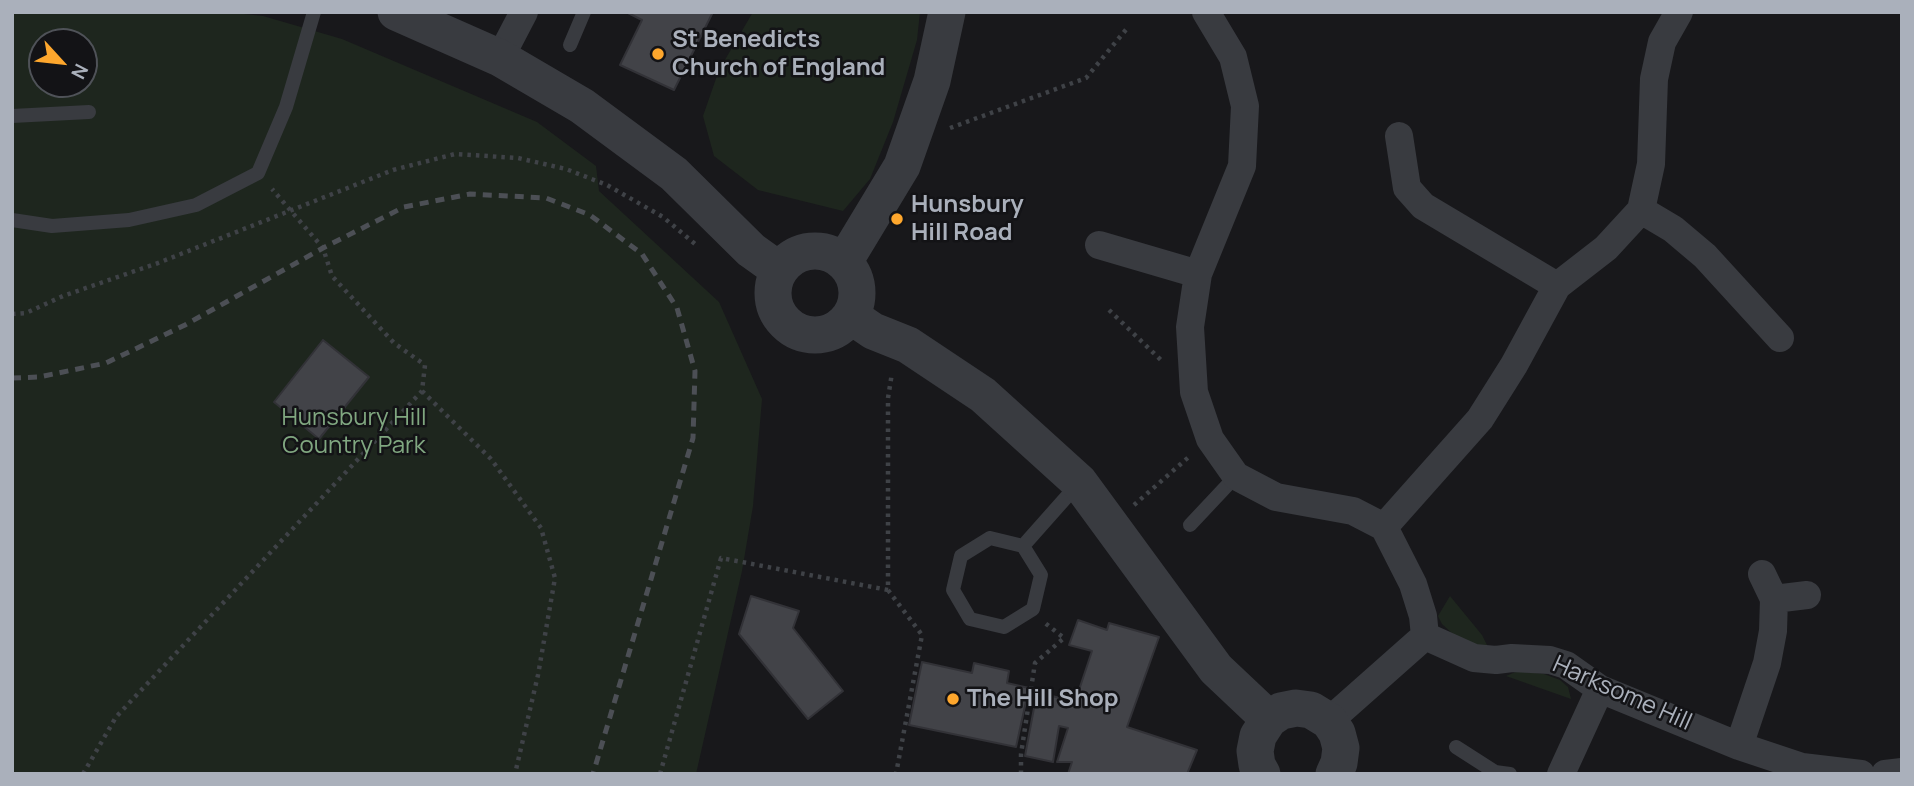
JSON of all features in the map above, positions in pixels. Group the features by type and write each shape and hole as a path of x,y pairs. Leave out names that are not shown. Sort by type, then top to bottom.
{"street":[{"path":"396,12 500,58 582,106 674,174 751,250 779,270"},
{"path":"500,58 524,12"},
{"path":"844,262 902,166 932,82 947,12"},
{"path":"1206,12 1233,57 1245,106 1242,166 1198,274 1189,327 1194,392 1210,439 1236,476 1276,497 1353,511 1384,527 1413,584 1423,616 1425,636 1329,721"},
{"path":"1384,527 1480,419 1514,365 1557,286 1605,248 1641,210 1651,164 1654,79 1662,42 1679,12"},
{"path":"1399,136 1407,188 1423,206 1557,286"},
{"path":"1641,210 1673,229 1705,256 1780,338"},
{"path":"1099,244 1198,274"},
{"path":"817,250 832,254 844,262 853,274 857,302 851,316 831,333 818,336 804,335 792,329 775,309 772,296 779,270 789,259 802,252 817,250"},
{"path":"851,316 873,331 908,345 983,395 1079,482 1216,669 1269,719"},
{"path":"1739,746 1767,663 1773,631 1768,587 1807,595"},
{"name":"Harksome Hill","path":"1425,636 1474,658 1550,660 1566,665 1600,689 1739,746 1802,767 1861,774"},
{"path":"1561,774 1600,689"},
{"path":"1262,774 1257,765 1255,751 1258,736 1269,719 1281,711 1296,708 1311,710 1329,721 1337,733 1341,748 1334,774"},
{"path":"1885,774 1902,772"}],"lane":[{"path":"12,220 52,226 129,220 197,205 258,173 286,107 314,12"},
{"path":"570,45 584,12"},
{"path":"12,116 89,111"},
{"path":"1190,525 1236,476"},
{"path":"1023,546 1079,482"},
{"path":"990,538 1023,546 1041,575 1033,609 1004,627 970,619 953,590 961,556 990,538"},
{"path":"1456,747 1495,772 1510,774"}],"path":[{"path":"944,130 1086,78 1129,26"},
{"path":"12,314 26,313 63,296 158,263 393,170 455,154 519,158 566,169 607,185 663,217 703,250"},
{"path":"83,774 116,717 422,391 425,365 394,343 332,276 323,248 258,173"},
{"path":"1109,310 1170,369"},
{"path":"896,774 922,635 888,590 888,398 893,367 908,345"},
{"path":"422,391 491,459 541,528 555,578 538,675 515,774"},
{"path":"1111,525 1210,439"},
{"path":"660,774 721,558 888,590"},
{"path":"1021,774 1021,754 1035,663 1064,638 1030,611"}],"green space":[{"name":"Hunsbury Hill Country Park","path":"12,12 226,12 263,16 342,39 537,122 596,166 599,191 719,302 762,399 753,506 742,571 696,774 12,774"},
{"path":"753,12 920,12 917,40 893,122 870,179 843,211 758,190 714,156 703,116 719,70"},
{"path":"1450,596 1482,635 1488,647 1474,645 1455,636 1442,624 1438,616"},
{"path":"1518,671 1544,674 1560,680 1568,687 1571,699 1506,676"}],"building":[{"name":"St Benedicts Church of England","path":"626,12 713,12 674,90 620,65 642,20"},
{"path":"323,340 369,377 319,439 274,402"},
{"path":"751,596 799,611 793,628 843,691 808,719 739,634"},
{"path":"1078,620 1107,630 1109,623 1159,637 1127,727 1197,750 1187,774 1068,774 1072,762 1057,762 1068,728 1059,726 1053,762 1025,756 1037,692 1075,702 1092,651 1069,645"},
{"path":"922,662 972,673 974,663 1009,671 1007,683 1029,688 1016,747 909,725"}],"railway":[{"path":"12,378 39,377 106,363 185,325 323,248 404,207 470,194 546,198 590,215 642,254 677,308 695,371 693,438 593,774"}],"place":[{"name":"St Benedicts Church of England","path":"658,54"},
{"name":"Hunsbury Hill Road","path":"897,219"},
{"name":"The Hill Shop","path":"953,699"}]}
